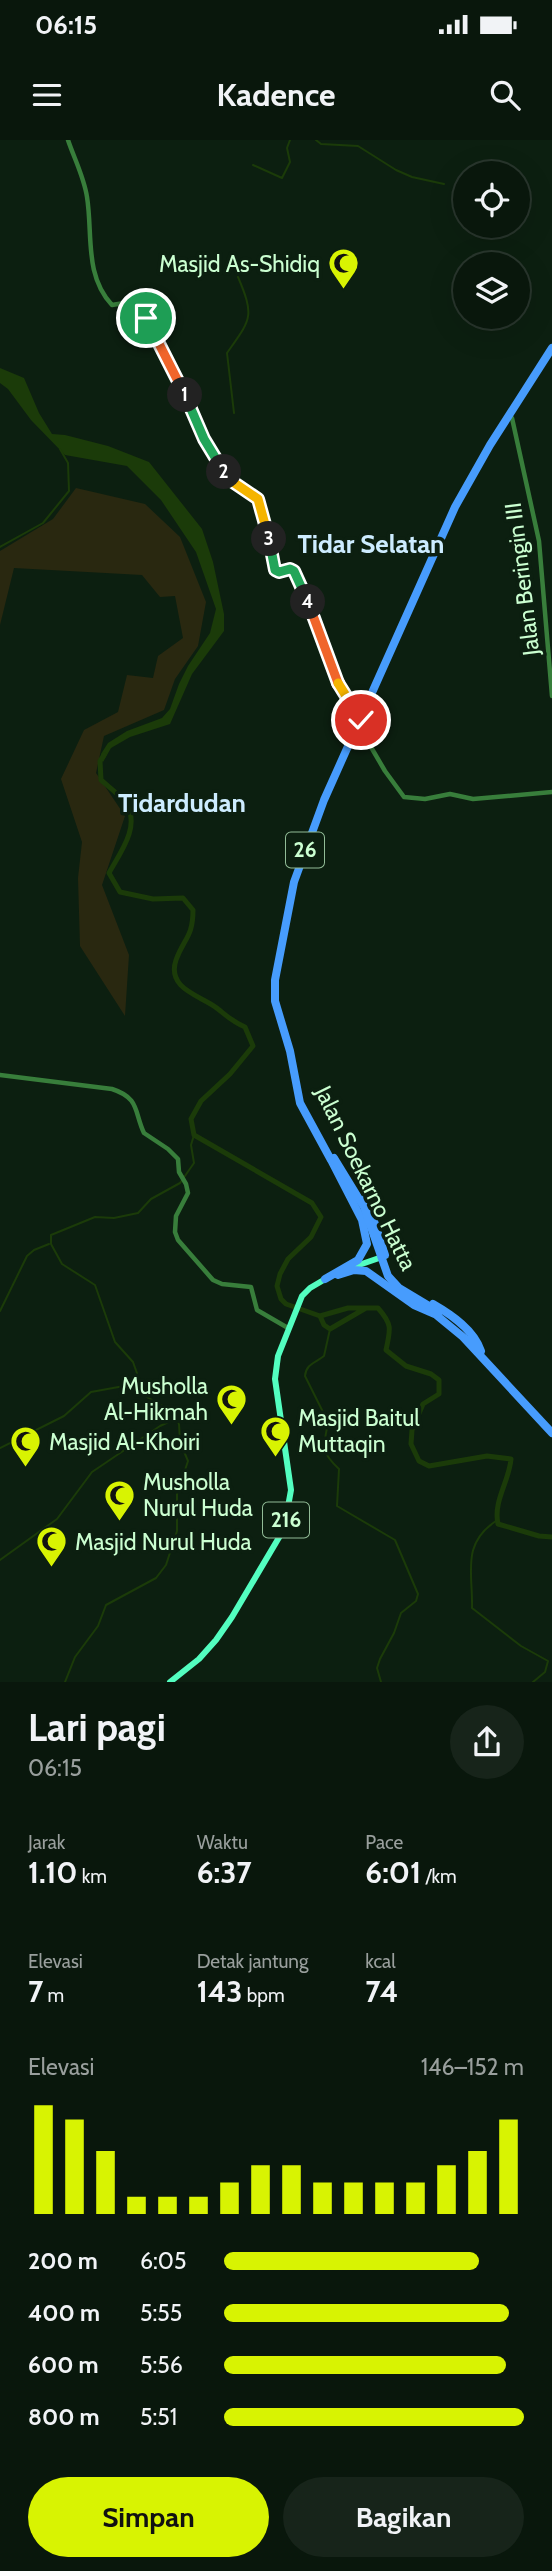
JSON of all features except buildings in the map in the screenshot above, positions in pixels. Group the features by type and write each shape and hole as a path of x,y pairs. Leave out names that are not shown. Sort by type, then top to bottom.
{"highway":[{"name":"Jalan Soekarno Hatta","path":"437,1314 396,1290 383,1278 364,1216 304,1101 295,1052 275,989 296,875 324,800 459,510 489,453 552,348"},
{"name":"Jalan Soekarno Hatta","path":"511,416 552,358"},
{"name":"Jalan Soekarno Hatta","path":"275,989 297,885 328,802 377,689"},
{"path":"331,1157 369,1209 385,1255"},
{"path":"325,1279 358,1260 367,1244 362,1220 331,1157"},
{"path":"325,1279 354,1270 366,1271 414,1305 437,1314"},
{"path":"412,1292 456,1319 473,1336 481,1351"},
{"name":"26","path":"437,1314 467,1335 506,1382"},
{"name":"26","path":"437,1314 463,1337 552,1433"}],"main road":[{"name":"216","path":"170,1682 199,1659 216,1640 284,1529 291,1490 275,1371 278,1356 300,1301 306,1291 325,1279 385,1255"},
{"path":"385,1255 392,1275 412,1292"}],"street":[{"path":"68,140 86,195 92,265 97,282 112,305 136,301 141,304 152,333 181,385 206,444 228,478 259,500 267,524 274,569 279,572 291,569 297,575 340,687 361,720"},
{"name":"Jalan Beringin III","path":"511,416 532,501 541,555 552,696"},
{"path":"361,730 404,797 425,799 450,794 473,799 552,792"},
{"path":"0,1075 121,1092 134,1103 144,1133 178,1159 188,1193 175,1221 180,1244 213,1280 222,1284 251,1287 257,1310 290,1326"}],"shaded area":[{"path":"0,368 24,378 39,413 52,434 108,446 149,462 202,529 213,562 224,614 224,631 192,674 170,724 130,737 111,748 103,762 101,754 108,743 127,731 162,718 170,709 188,666 210,633 216,609 196,552 161,500 127,466 65,455 0,383"},
{"path":"76,488 145,504 180,537 206,602 198,646 175,679 164,710 104,736 96,773 125,816 102,885 129,955 125,1016 80,946 78,878 82,842 61,779 84,730 118,712 127,675 153,678 158,656 183,638 175,596 160,597 142,575 14,568 0,625 0,551 53,519"}],"waterway":[{"path":"253,165 282,178 290,162 287,148 290,140"},
{"path":"316,140 321,144 358,146 396,170 412,177 444,184"},
{"path":"234,413 227,353 246,325 248,317 247,301 238,277"},
{"path":"0,547 43,523 69,491 68,463 60,449"},
{"path":"104,755 100,761 101,780 126,804 131,821 127,839 109,873 120,892 153,899 183,898 193,910 190,932 176,960 176,978 188,991 245,1027 253,1046 230,1074 201,1101 191,1119 194,1135 312,1203 321,1217 311,1237 288,1259 280,1274 277,1286 281,1299 286,1304 320,1316 348,1308 378,1308 389,1327 386,1350 406,1366 431,1374 439,1380 439,1394 423,1404 412,1430 411,1444 419,1461 429,1466 487,1456 511,1459 499,1499 498,1524 552,1537"},
{"path":"65,1682 75,1657 98,1626 106,1605 156,1578 166,1565 177,1531 177,1494 188,1461 180,1442 179,1424 172,1411 145,1396 133,1362 115,1342 95,1285 62,1264 51,1244 51,1235 95,1217 114,1218 138,1213 151,1199 180,1183 194,1163 191,1145 194,1135"},
{"path":"0,1311 27,1256 49,1244"},
{"path":"320,1316 324,1325 330,1329 366,1308"},
{"path":"330,1329 324,1356 309,1366 305,1376 328,1422 324,1448 339,1469 337,1506 395,1540 418,1594 416,1601 401,1613 380,1659 377,1668 381,1682"},
{"path":"0,1448 64,1416 91,1392 124,1386 140,1388"},
{"path":"0,1560 57,1519 92,1472 160,1426 175,1419"},
{"path":"496,1521 485,1530 473,1549 472,1608 521,1646 548,1661 545,1672 533,1682"}],"place":[{"name":"Masjid As-Shidiq","path":"343,291"},
{"name":"Musholla Al-Hikmah","path":"231,1426"},
{"name":"Masjid Baitul Muttaqin","path":"275,1458"},
{"name":"Masjid Al-Khoiri","path":"26,1469"},
{"name":"Musholla Nurul Huda","path":"120,1522"},
{"name":"Masjid Nurul Huda","path":"52,1569"}],"district":[{"name":"Tidar Selatan","path":"371,544"},
{"name":"Tidardudan","path":"182,803"}],"route":[{"path":"146,318 181,385 204,439 225,474 259,500 267,524 274,569 279,572 291,569 297,575 343,694 361,720"}]}
